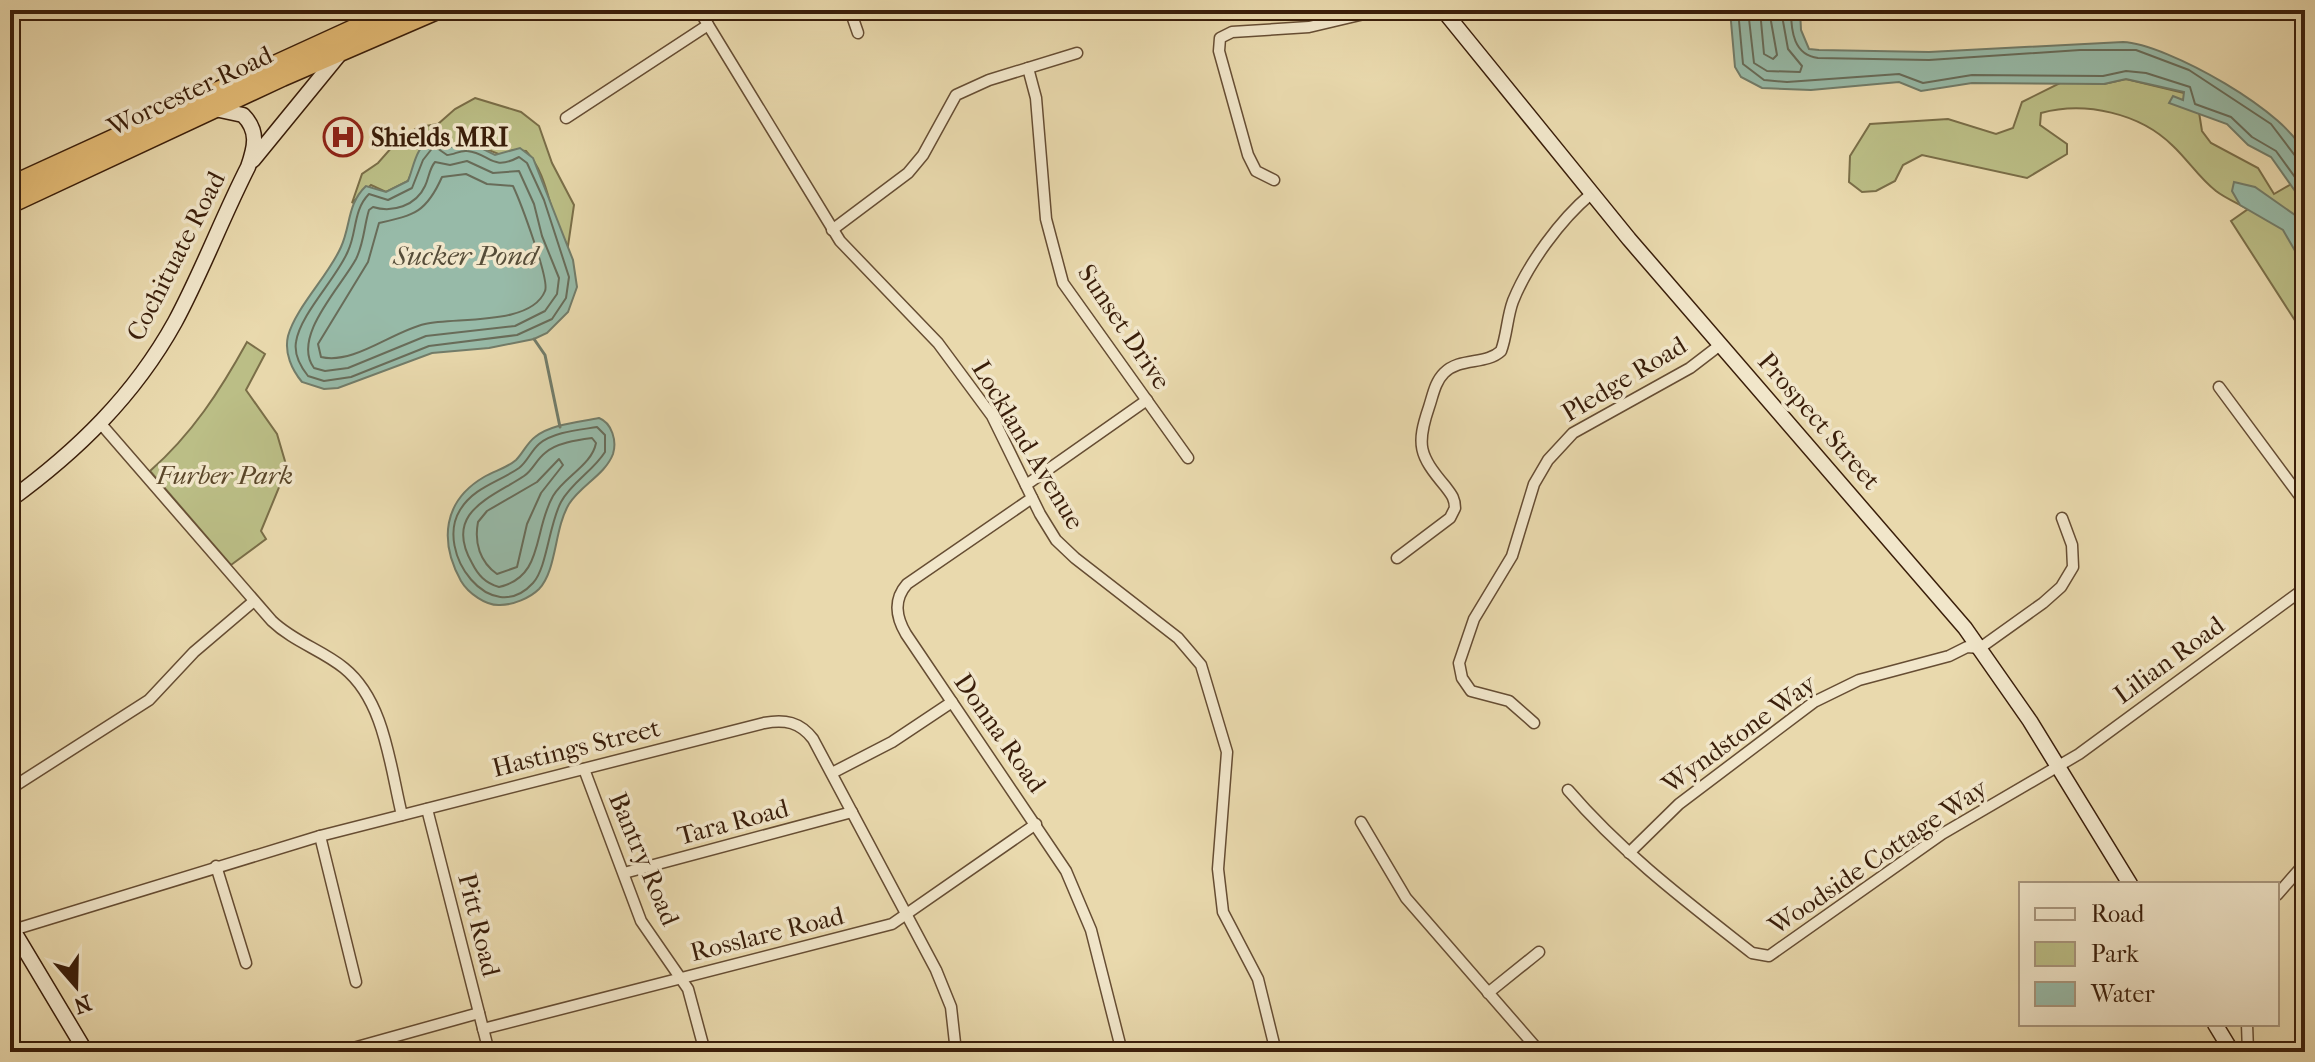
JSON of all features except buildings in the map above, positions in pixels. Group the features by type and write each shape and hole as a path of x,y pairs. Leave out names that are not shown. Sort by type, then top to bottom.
{"highway":[{"name":"Worcester Road","path":"10,186 395,10"},
{"name":"Worcester Road","path":"10,204 349,47 437,10"}],"street":[{"name":"Lockland Avenue","path":"699,10 832,230 856,261 956,365 999,428 1048,528 1065,549 1178,638 1194,655 1207,676 1227,752 1218,869 1220,898 1227,924 1258,979 1276,1052"},
{"path":"850,10 858,33"},
{"path":"1274,180 1256,171 1248,155 1219,51 1220,38 1232,32 1329,24 1381,10"},
{"name":"Prospect Street","path":"1443,10 1591,194 1917,569 1980,648 2059,767 2129,882"},
{"path":"566,118 708,25"},
{"name":"Cochituate Road","path":"248,167 314,82 349,47"},
{"path":"832,230 908,173 923,155 956,95 1077,53"},
{"name":"Sunset Drive","path":"1028,68 1036,98 1046,219 1057,267 1071,297 1188,458"},
{"name":"Cochituate Road","path":"10,500 63,460 101,424 145,371 173,325 248,167 255,143 248,120 236,111 214,109"},
{"path":"1397,558 1450,518 1455,508 1453,497 1426,463 1420,444 1421,428 1437,383 1452,367 1493,357 1501,351 1514,300 1526,276 1569,216 1591,194"},
{"name":"Pledge Road","path":"1534,723 1509,701 1471,691 1462,678 1459,663 1474,619 1512,556 1534,484 1548,460 1573,433 1690,368 1720,345"},
{"path":"2219,387 2305,503"},
{"path":"1026,485 1147,400"},
{"path":"101,424 281,630 343,666 365,691 376,713 402,815"},
{"name":"Donna Road","path":"1032,498 915,578 898,599 901,625 1066,871 1085,913 1122,1052"},
{"path":"1980,648 2052,596 2068,577 2073,567 2072,545 2062,518"},
{"name":"Lilian Road","path":"2059,767 2305,588"},
{"path":"10,789 149,700 194,652 254,601"},
{"name":"Wyndstone Way","path":"1629,853 1679,804 1814,702 1859,680 1949,656 1967,647 1980,648"},
{"path":"832,773 892,742 952,702"},
{"name":"Hastings Street","path":"12,927 320,836 775,721 794,723 808,732 832,773 947,994 956,1052"},
{"name":"Woodside Cottage Way","path":"1629,853 1752,953 1762,957 1780,951 1942,834 2059,767"},
{"name":"Bantry Road","path":"584,769 646,930 683,978 705,1052"},
{"path":"1568,790 1629,853"},
{"name":"Pitt Road","path":"427,809 489,1052"},
{"name":"Tara Road","path":"624,873 852,812"},
{"path":"1361,822 1406,898 1540,1052"},
{"name":"Rosslare Road","path":"483,1029 883,927 907,916 1036,824"},
{"path":"320,836 356,982"},
{"path":"2279,893 2305,863"},
{"path":"216,866 246,963"},
{"path":"12,927 86,1052"},
{"path":"1488,993 1539,952"},
{"path":"339,1052 479,1013"},
{"path":"2216,1026 2232,1052"},
{"path":"2247,1026 2248,1052"}],"green space":[{"path":"2126,79 2184,93 2198,106 2202,131 2211,143 2258,168 2274,194 2305,176 2305,336 2231,221 2248,209 2210,186 2160,135 2128,118 2076,108 2041,113 2040,125 2067,144 2067,154 2027,178 1922,155 1903,165 1895,181 1876,191 1862,192 1849,182 1850,156 1870,124 1948,119 1996,134 2013,128 2022,102 2062,82 2104,84"},
{"path":"475,98 521,112 539,126 552,163 574,205 568,246 561,235 540,173 526,151 513,150 501,155 471,143 451,147 425,141 408,181 386,192 371,185 352,203 362,174 378,163 400,138 419,127 438,124 455,109"},
{"name":"Furber Park","path":"247,342 265,354 246,390 277,434 287,468 261,531 266,539 231,565 150,471 204,411"}],"water":[{"path":"1730,10 1800,10 1801,30 1809,49 1819,50 1929,52 2123,42 2142,45 2196,67 2253,102 2277,121 2295,139 2305,156 2305,205 2271,157 2248,145 2227,124 2169,103 2173,96 2183,100 2184,92 2126,79 2104,84 1972,83 1921,91 1899,82 1811,90 1762,88 1741,77 1735,67"},
{"name":"Sucker Pond","path":"434,138 441,138 451,147 471,143 495,155 520,148 533,158 573,260 577,287 568,312 547,333 534,339 489,348 432,353 338,388 324,389 302,382 290,361 288,336 298,314 341,247 355,200 366,186 386,192 408,181 419,150"},
{"path":"2234,182 2255,187 2305,222 2305,268 2283,230 2240,205 2232,191"},
{"path":"599,418 612,433 613,454 604,468 569,504 545,581 531,595 510,604 495,605 478,598 461,581 450,551 449,523 460,498 484,477 516,460 532,439 542,433 566,424"}],"waterway":[{"path":"534,339 545,355 560,427"}],"place":[{"name":"Shields MRI","path":"343,137"}]}
